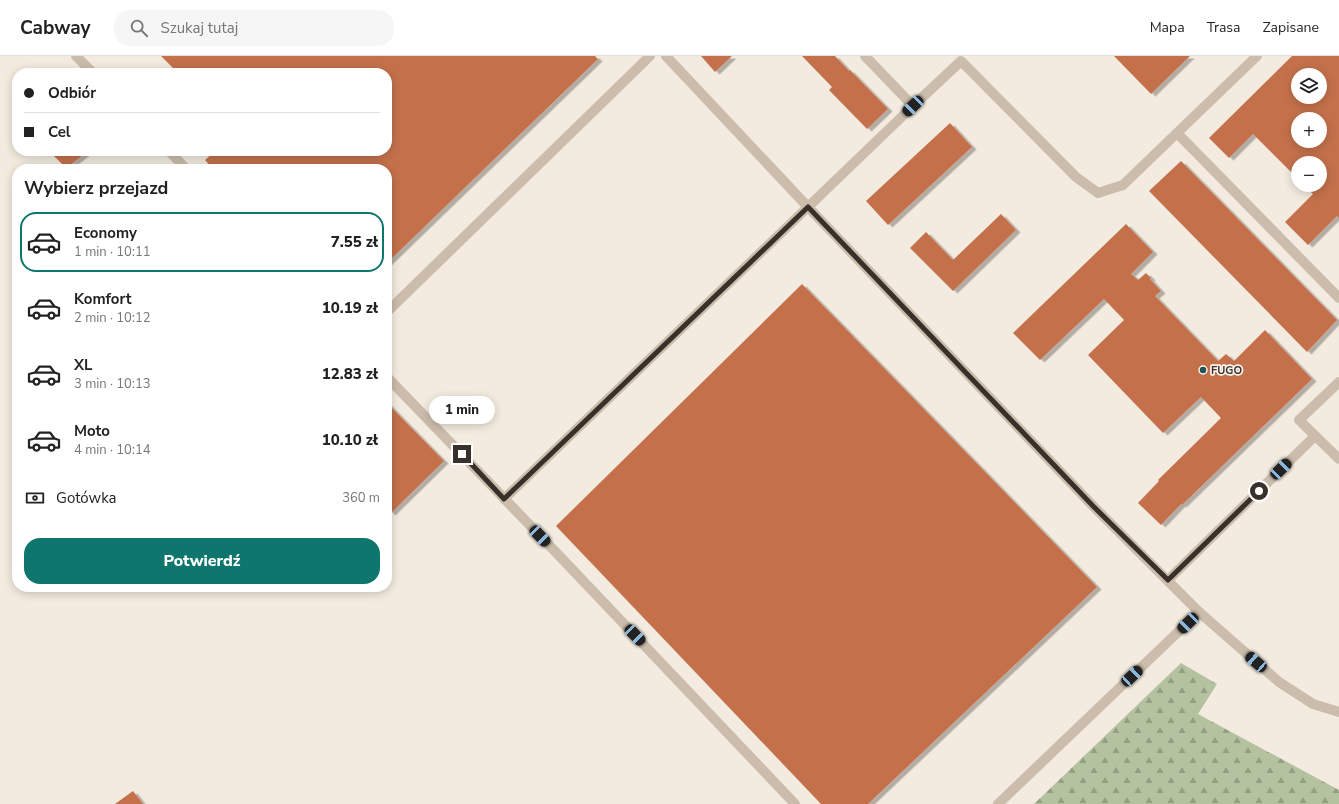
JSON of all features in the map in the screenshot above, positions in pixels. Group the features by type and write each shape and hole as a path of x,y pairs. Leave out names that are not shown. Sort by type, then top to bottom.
{"street":[{"path":"76,56 88,68"},
{"path":"392,307 650,56"},
{"path":"666,56 1093,506 1199,612 1279,682 1313,704 1339,712"},
{"path":"865,56 913,106"},
{"path":"504,499 961,61 1076,177 1098,193 1123,185 1257,56"},
{"path":"1177,133 1339,298"},
{"path":"173,156 181,164"},
{"path":"392,382 795,804"},
{"path":"1339,382 1299,420 1339,459"},
{"path":"1168,580 1315,436"},
{"path":"998,804 1199,612"}],"green space":[{"path":"1181,663 1217,684 1198,714 1339,790 1339,804 1034,804"}],"building":[{"path":"161,56 595,56 598,59 392,258 392,164 209,164 205,160 209,156 392,156 392,68 173,68"},
{"path":"701,56 732,56 715,72"},
{"path":"802,56 835,56 888,109 867,129 829,90 832,87"},
{"path":"1114,56 1190,56 1151,94"},
{"path":"1292,56 1339,56 1339,218 1337,216 1308,245 1285,222 1313,194 1311,192 1327,192 1327,156 1291,156 1291,172 1253,134 1229,158 1209,138"},
{"path":"950,123 972,147 888,225 866,201"},
{"path":"54,156 82,156 71,164 62,164"},
{"path":"1181,161 1337,320 1307,352 1149,191"},
{"path":"1001,214 1016,230 953,291 910,248 926,232 953,260"},
{"name":"FUGO","path":"1126,224 1153,252 1131,274 1138,280 1146,273 1151,278 1150,279 1161,291 1155,296 1218,361 1226,354 1234,361 1265,330 1312,379 1161,525 1138,503 1159,481 1158,480 1221,418 1201,397 1163,433 1088,355 1124,320 1104,299 1040,360 1013,333"},
{"path":"802,284 1097,587 868,804 821,804 556,526"},
{"path":"392,408 444,461 392,512"},
{"path":"133,791 143,804 115,804"}],"place":[{"name":"FUGO","path":"1203,370"}],"route":[{"path":"462,454 504,499 808,207 1093,506 1168,580 1259,491"}]}
